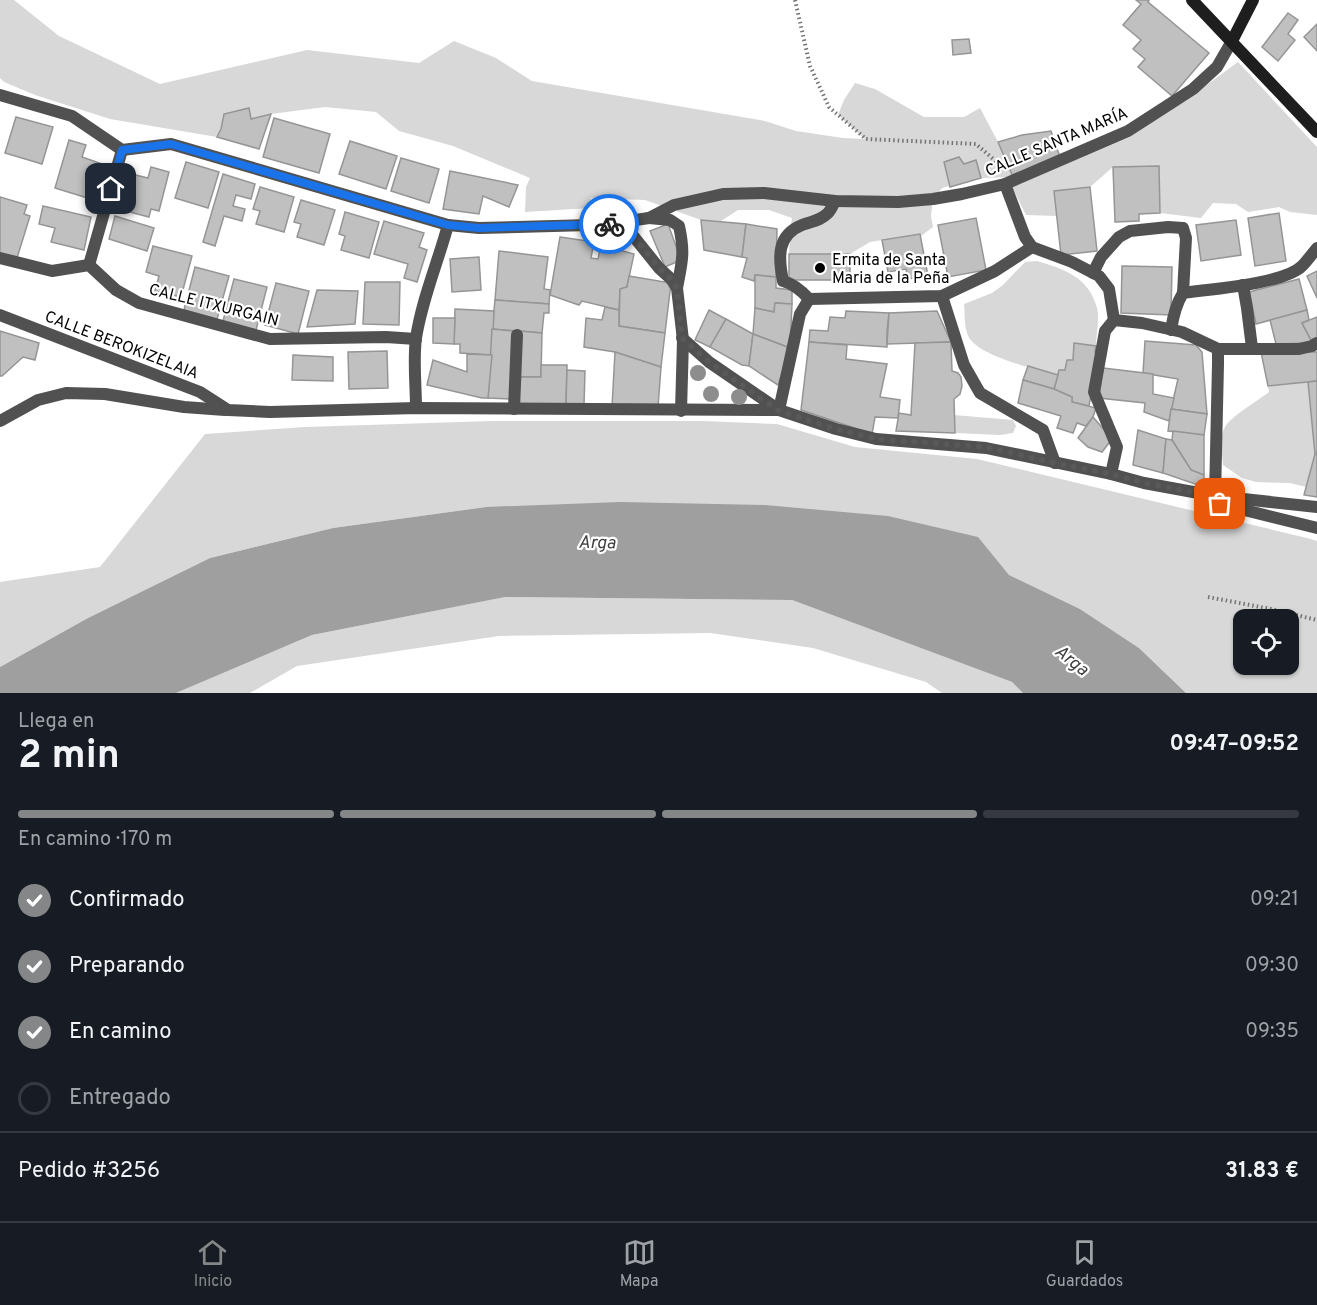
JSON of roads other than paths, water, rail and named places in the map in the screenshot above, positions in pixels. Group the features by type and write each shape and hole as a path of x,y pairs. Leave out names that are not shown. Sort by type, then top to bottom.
{"street":[{"path":"1192,0 1317,132"},
{"path":"1232,41 1253,0"},
{"name":"CALLE SANTA MARÍA","path":"649,218 674,205 723,194 764,193 836,201 898,202 933,199 1005,184 1128,131 1193,89 1217,67 1232,41"},
{"path":"0,95 72,116 122,150 171,144 448,225 424,302 416,339 416,408"},
{"path":"0,258 52,271 89,265 122,150"},
{"path":"1005,184 1025,237 1032,248 1072,262 1099,276 1109,289 1114,320 1105,331 1094,392 1117,447 1111,474"},
{"path":"836,201 828,213 818,221 803,224 788,233 780,246 783,280 796,287 809,299 942,296 995,271 1032,248"},
{"name":"CALLE SANTA MARÍA","path":"448,225 479,228 590,225 649,218 670,220 679,226 683,244 677,288 682,338 681,411"},
{"path":"622,222 677,288"},
{"path":"1093,273 1101,257 1124,234 1130,231 1168,227 1183,228 1186,238 1183,293 1179,298 1171,330"},
{"path":"1183,293 1263,282 1301,268 1317,248"},
{"name":"CALLE ITXURGAIN","path":"89,265 116,290 139,303 270,339 386,337 416,339"},
{"path":"1243,285 1252,348"},
{"path":"942,296 964,365 980,393 1042,430 1054,463"},
{"path":"779,411 800,314 809,299"},
{"name":"CALLE BEROKIZELAIA","path":"0,315 200,392 228,411"},
{"path":"1114,320 1142,323 1182,332 1218,349 1299,349 1317,343"},
{"path":"514,409 517,335"},
{"path":"682,338 709,362 779,411 836,429 876,439 986,447 1144,483 1215,496 1317,507"},
{"path":"1218,349 1215,496 1220,504 1317,528"},
{"path":"1,422 38,400 66,393 105,394 184,407 228,411 416,408 779,411"}],"water":[{"name":"Arga","path":"620,502 765,505 888,516 978,537 1009,575 1080,609 1139,648 1186,693 1023,693 1012,682 792,600 505,597 312,635 176,693 0,693 0,667 88,618 210,558 333,528 486,507"}],"place":[{"name":"Ermita de Santa Maria de la Peña","path":"820,268"}]}
